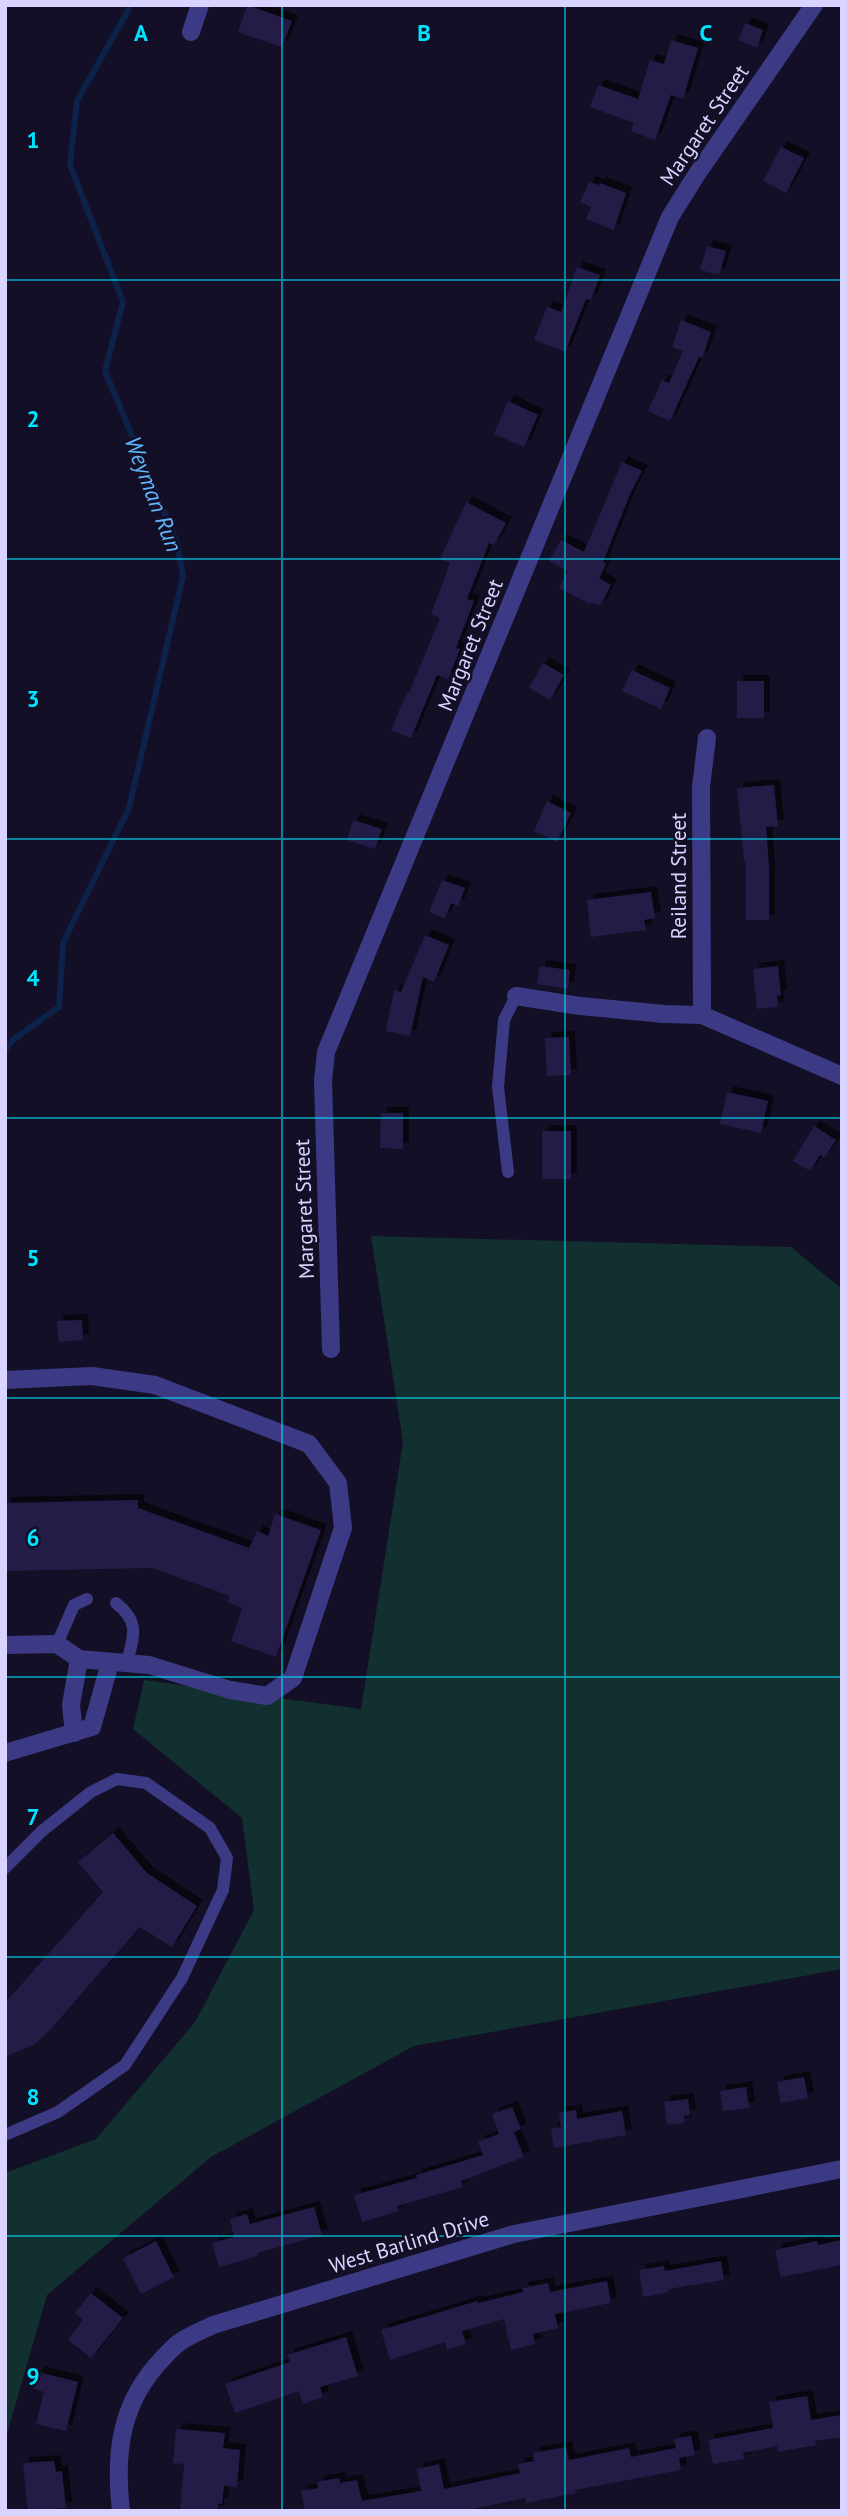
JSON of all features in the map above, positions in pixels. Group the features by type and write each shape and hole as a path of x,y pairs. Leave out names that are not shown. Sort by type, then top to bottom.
{"street":[{"path":"191,32 200,5"},
{"name":"Margaret Street","path":"331,1349 323,1080 326,1052 670,217 814,5"},
{"name":"Reiland Street","path":"702,1015 701,787 707,738"},
{"path":"516,996 592,1007 702,1015 842,1076"},
{"path":"5,1380 92,1376 155,1385 309,1444 338,1483 342,1528 293,1678 267,1696 230,1690 149,1665 79,1659 57,1644 5,1645"},
{"path":"74,1733 71,1704 79,1659"},
{"path":"5,1752 92,1727 119,1663"},
{"name":"West Barlind Drive","path":"121,2511 118,2482 120,2446 128,2410 148,2374 179,2342 214,2325 514,2234 842,2169"}],"lane":[{"path":"508,1172 498,1087 504,1020 516,996"},
{"path":"57,1644 74,1605 87,1598"},
{"path":"116,1602 133,1622 133,1639 119,1663"},
{"path":"5,1868 42,1830 91,1792 117,1779 146,1783 210,1828 227,1858 223,1890 182,1978 125,2065 58,2112 5,2135"}],"green space":[{"path":"371,1236 791,1247 842,1289 842,1969 414,2046 211,2157 47,2295 5,2441 5,2173 96,2139 195,2022 254,1910 242,1818 133,1729 144,1680 361,1709 403,1442"}],"building":[{"path":"247,5 292,21 282,47 238,32"},
{"path":"745,23 763,30 757,48 738,40"},
{"path":"671,40 698,48 683,99 671,95 655,140 631,131 634,123 590,107 598,85 638,99 650,60 664,64"},
{"path":"781,147 804,158 786,193 763,181"},
{"path":"589,182 600,183 626,193 614,230 586,219 591,207 580,202"},
{"path":"707,246 726,251 719,275 700,270"},
{"path":"577,267 600,275 591,300 586,299 565,352 534,340 547,307 561,312"},
{"path":"681,320 711,332 702,358 699,357 670,421 648,411 662,380 669,383 683,351 672,347"},
{"path":"508,401 538,415 524,447 494,434"},
{"path":"622,462 642,471 603,562 606,564 599,578 611,585 600,606 591,602 590,604 559,588 568,571 549,561 561,540 584,552"},
{"path":"466,502 506,523 494,545 489,543 467,599 474,601 456,648 460,649 448,679 437,675 411,738 391,730 440,618 431,614 450,563 440,559"},
{"path":"543,663 564,675 550,700 529,688"},
{"path":"632,670 670,688 661,709 622,691"},
{"path":"737,681 764,681 764,718 737,718"},
{"path":"774,785 778,826 766,827 769,920 746,920 746,861 737,788"},
{"path":"547,801 571,813 557,842 534,831"},
{"path":"353,820 382,829 375,849 347,840"},
{"path":"442,880 465,888 458,906 451,903 445,918 429,912"},
{"path":"651,892 655,918 644,920 646,930 591,937 587,900"},
{"path":"425,935 449,945 434,982 423,977 410,1036 386,1031 394,990 401,992"},
{"path":"540,966 570,970 568,989 537,984"},
{"path":"778,966 781,995 777,996 778,1007 757,1009 753,969"},
{"path":"569,1037 571,1075 547,1076 545,1038"},
{"path":"727,1092 768,1101 761,1133 720,1124"},
{"path":"381,1113 403,1113 403,1149 380,1148"},
{"path":"814,1126 836,1140 824,1158 820,1155 810,1171 793,1161"},
{"path":"542,1131 571,1131 571,1179 542,1179"},
{"path":"82,1320 83,1340 59,1342 57,1321"},
{"path":"138,1500 138,1508 249,1548 257,1531 268,1536 275,1514 321,1530 276,1657 231,1641 242,1608 227,1602 230,1596 152,1568 5,1571 5,1503"},
{"path":"113,1833 147,1873 197,1906 172,1947 140,1927 51,2029 35,2044 5,2057 5,2003 103,1892 78,1862"},
{"path":"804,2077 808,2098 781,2103 777,2082"},
{"path":"746,2087 749,2108 723,2111 720,2091"},
{"path":"688,2099 690,2115 684,2116 685,2123 667,2125 664,2102"},
{"path":"512,2107 521,2129 514,2132 524,2157 461,2181 463,2187 397,2206 399,2211 362,2222 354,2195 417,2178 416,2175 483,2155 478,2142 499,2134 492,2114"},
{"path":"576,2110 577,2119 622,2111 626,2135 554,2148 551,2129 561,2127 559,2113"},
{"path":"314,2207 322,2235 219,2267 212,2243 234,2237 230,2219 247,2214 250,2224"},
{"path":"842,2240 842,2265 781,2277 775,2250 817,2241 818,2245"},
{"path":"156,2241 174,2277 141,2294 123,2258"},
{"path":"721,2261 724,2280 668,2289 669,2292 643,2297 639,2270 664,2266 665,2271"},
{"path":"607,2281 611,2303 555,2314 558,2328 533,2334 535,2344 511,2350 504,2319 462,2331 466,2344 447,2350 445,2342 390,2360 381,2330 477,2301 478,2303 523,2292 522,2288 548,2283 550,2292"},
{"path":"91,2293 123,2318 91,2358 68,2340 83,2320 75,2313"},
{"path":"346,2337 358,2376 320,2387 323,2397 303,2404 299,2391 235,2413 225,2384 290,2362 287,2355"},
{"path":"38,2372 78,2382 66,2431 36,2424 44,2392 34,2389"},
{"path":"807,2396 811,2420 842,2415 842,2437 815,2441 816,2445 778,2452 777,2446 743,2453 744,2459 713,2464 708,2440 773,2428 769,2402"},
{"path":"176,2429 225,2433 223,2448 240,2450 237,2487 224,2486 222,2504 218,2504 218,2511 180,2511 184,2464 173,2463"},
{"path":"691,2436 695,2455 679,2458 681,2470 575,2490 576,2493 526,2503 525,2498 464,2511 305,2511 301,2491 318,2488 317,2482 339,2478 340,2483 357,2480 362,2501 421,2491 417,2469 439,2464 444,2489 520,2473 518,2464 534,2461 533,2453 566,2447 569,2460 629,2448 631,2457 676,2448 674,2439"},
{"path":"54,2461 56,2472 62,2471 66,2508 28,2511 23,2463"}],"waterway":[{"name":"Weyman Run","path":"5,1050 14,1039 59,1007 63,943 129,808 183,576 177,543 105,371 123,302 70,165 77,101 131,5"}]}
